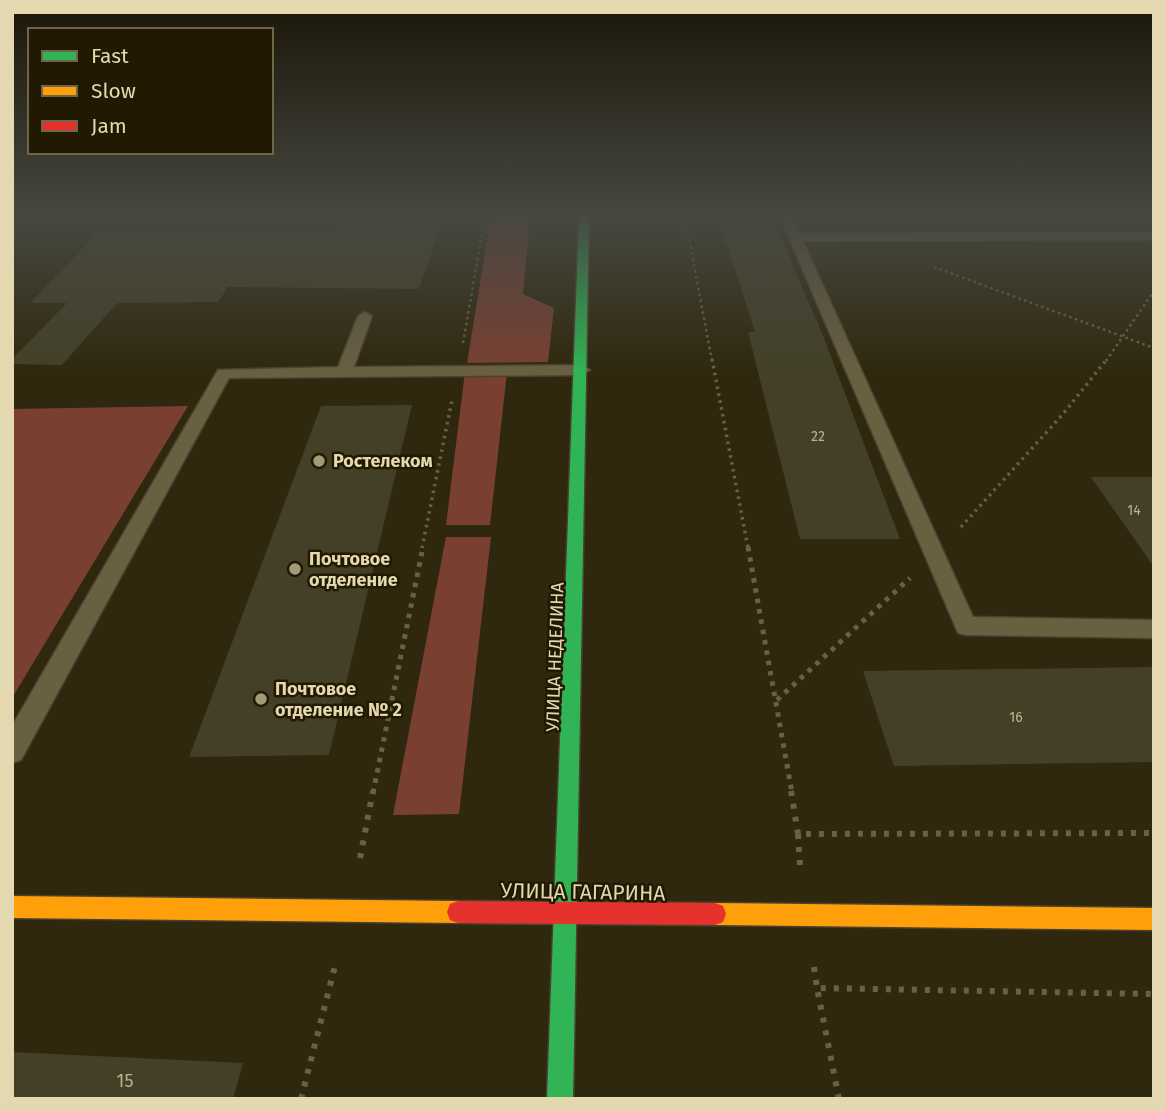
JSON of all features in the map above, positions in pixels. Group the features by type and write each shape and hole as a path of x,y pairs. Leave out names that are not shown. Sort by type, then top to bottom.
{"street":[{"name":"УЛИЦА НЕДЕЛИНА","path":"560,1099 583,269"},
{"name":"УЛИЦА ГАГАРИНА","path":"12,907 1154,919"}],"lane":[{"path":"809,269 966,626 1154,629"},
{"path":"345,371 365,316"},
{"path":"12,751 224,373 582,370"}],"path":[{"path":"301,1099 349,910 476,269"},
{"path":"695,269 777,701 798,834 805,915 839,1099"},
{"path":"938,269 1154,348"},
{"path":"777,701 935,556 1051,428 1125,337 1154,290"},
{"path":"798,834 1154,833"},
{"path":"817,988 1154,994"}],"shaded area":[{"path":"482,269 525,269 523,294 554,308 548,362 467,363"},
{"path":"465,372 507,372 490,525 446,525"},
{"path":"188,406 12,698 12,409"},
{"path":"446,537 491,537 459,814 393,815"}],"building":[{"path":"63,269 426,269 419,289 228,287 218,302 117,303 62,365 12,364 12,359 67,303 30,303"},
{"path":"735,269 794,269 824,338 900,539 800,539 748,332 755,332"},
{"path":"412,405 329,755 189,757 321,406"},
{"path":"1091,477 1154,477 1154,567"},
{"path":"1154,667 1154,762 894,766 863,671"},
{"path":"12,1052 243,1063 233,1099 12,1099"}],"traffic: fast":[{"path":"560,1099 583,269"}],"traffic: slow":[{"path":"12,907 458,912"},
{"path":"715,914 1154,919"}],"traffic: jam":[{"path":"458,912 715,914"}],"place":[{"name":"Ростелеком","path":"319,461"},
{"name":"Почтовое отделение","path":"295,569"},
{"name":"Почтовое отделение № 2","path":"261,699"}]}
